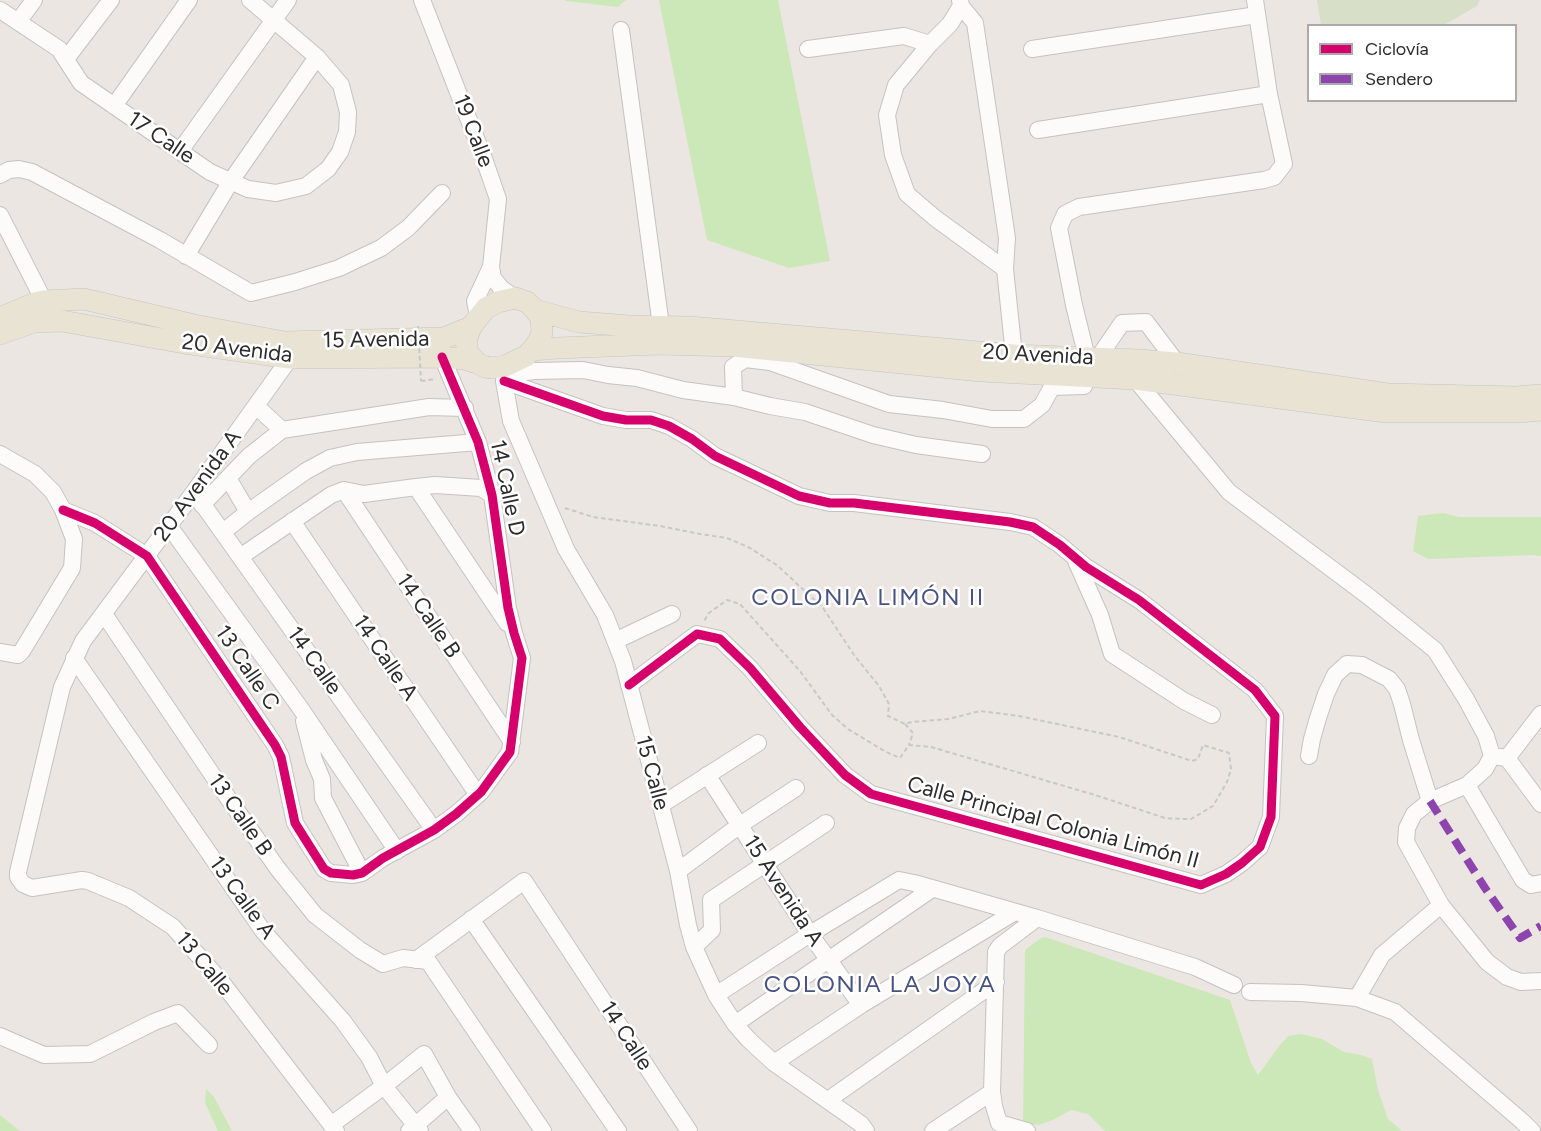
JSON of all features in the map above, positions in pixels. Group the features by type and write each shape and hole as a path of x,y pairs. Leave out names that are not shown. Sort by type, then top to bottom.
{"main road":[{"path":"515,298 527,302 535,310 541,318 542,333 532,351 505,374 477,363 468,353 466,341 475,322 486,308 515,298"},
{"name":"15 Avenida","path":"0,318 35,303 84,299 194,325 284,342 444,338 475,322"},
{"name":"20 Avenida","path":"535,310 579,322 702,328 1014,355 1090,364 1135,379 1386,411 1520,412 1541,410"},
{"name":"20 Avenida","path":"0,334 34,322 62,321 184,343 290,358 442,357 477,363"},
{"name":"20 Avenida","path":"532,351 659,344 733,346 981,370 1090,364 1177,363 1388,394 1516,397 1541,395"}],"street":[{"path":"18,22 34,0"},
{"path":"66,59 111,0"},
{"path":"114,106 189,0"},
{"path":"186,256 231,182 317,57 250,0"},
{"path":"180,151 288,0"},
{"name":"19 Calle","path":"422,0 498,199 491,267 475,301 475,322"},
{"path":"1005,269 935,218 907,194 892,155 887,115 896,85 950,24 960,3 975,23 1007,238 1005,269 1014,355"},
{"path":"1032,49 1256,7 1269,94 1284,164 1274,177 1264,180 1079,207 1065,214 1059,228 1074,305 1090,364"},
{"name":"17 Calle","path":"0,10 59,49 81,83 210,171 248,189 276,193 306,186 328,169 340,152 347,132 348,112 341,85 317,57"},
{"path":"621,30 661,326"},
{"path":"808,49 904,36 930,44"},
{"path":"1038,130 1269,94"},
{"path":"0,175 9,170 19,169 32,172 251,293 339,268 381,248 408,228 442,193"},
{"path":"0,215 44,301"},
{"path":"491,267 493,278 501,288 515,298"},
{"path":"1090,364 1122,323 1146,322 1177,363"},
{"name":"14 Calle D","path":"442,357 478,442 492,495 508,608 522,658 512,741"},
{"name":"20 Avenida A","path":"198,498 256,406 290,358"},
{"name":"20 Avenida","path":"734,397 733,367 745,359 770,362 889,404 944,410 992,419 1024,418 1042,405 1052,387 1084,387 1090,364"},
{"path":"505,374 583,370 637,378 683,390 734,397 762,405 805,412 873,435 916,445 982,454"},
{"name":"Calle Principal Colonia Limón II","path":"505,374 603,416 626,420 651,420 667,425 692,439 715,456 799,496 830,503 854,503 1034,527 1086,567 1139,600 1255,690 1275,716 1271,817 1260,847 1242,863 1201,885 871,794 845,775 750,668 720,639 697,634"},
{"name":"15 Calle","path":"505,374 511,421 566,549 605,615 623,662 678,871 694,947 716,995 735,1024 774,1063 828,1100 866,1131"},
{"path":"1135,379 1229,492 1368,596 1435,650 1500,757 1541,804"},
{"path":"256,406 282,430"},
{"name":"20 Avenida A","path":"22,884 18,872 62,687 83,641 169,526 198,498 228,478 249,456 282,430 429,407 465,408"},
{"path":"223,532 306,471 330,458 357,452 478,442"},
{"path":"0,454 35,474 53,492 74,539 72,568 22,651 18,655 0,652"},
{"path":"228,478 248,512"},
{"path":"240,557 331,495 344,490 364,495 435,486 481,488 492,495"},
{"path":"416,487 514,633"},
{"name":"14 Calle B","path":"344,490 512,741"},
{"name":"14 Calle","path":"198,498 434,830"},
{"name":"13 Calle C","path":"63,510 95,523 147,556 275,745 281,757 295,823 324,869 331,873 358,874"},
{"name":"14 Calle A","path":"292,521 478,795"},
{"path":"169,526 301,709 397,851"},
{"path":"1074,557 1100,615 1112,654 1184,701 1212,715"},
{"name":"13 Calle B","path":"104,614 228,798 315,915 360,950 383,964 403,958 416,960"},
{"path":"615,641 672,614"},
{"path":"629,685 697,634"},
{"name":"13 Calle A","path":"74,658 263,931 343,1021 369,1057 384,1086 415,1129"},
{"path":"1309,756 1318,718 1335,675 1347,664 1362,665 1389,679 1397,689 1430,801"},
{"path":"301,709 314,760 322,779 323,798 358,874 434,830 478,795 510,752 512,741"},
{"path":"1541,714 1485,770 1467,785 1430,801 1414,814 1407,828 1407,842 1441,905 1487,962 1507,977 1521,982 1541,981"},
{"path":"660,805 758,743"},
{"name":"15 Avenida A","path":"707,776 810,934 861,1005"},
{"path":"1467,785 1523,880 1531,885 1541,883"},
{"path":"678,871 740,825 796,788"},
{"path":"694,947 712,930 711,900 826,824"},
{"path":"716,995 894,882 904,880 1195,967 1242,988 1357,998 1395,1012 1532,1131"},
{"name":"13 Calle","path":"22,884 32,888 88,881 129,898 168,923 220,980 334,1128"},
{"name":"14 Calle","path":"471,919 524,881 689,1131"},
{"path":"735,1024 932,889"},
{"path":"1357,998 1382,955 1441,905"},
{"path":"774,1063 861,1005 1015,912"},
{"path":"1027,1131 994,1127 992,1092 997,949 1037,918"},
{"path":"416,960 471,919 618,1131"},
{"path":"416,960 428,961 543,1131"},
{"path":"828,1100 996,982"},
{"path":"0,1036 44,1055 90,1054 154,1022 178,1013 210,1045"},
{"path":"334,1128 424,1054 448,1097 472,1131"},
{"path":"933,1131 992,1092"},
{"path":"415,1129 448,1097"}],"path":[{"path":"418,326 421,381 437,379"},
{"path":"558,506 593,517 727,538 750,548 778,566 823,608 854,655 879,686 889,704 888,716 905,724 913,733 909,745 900,758 885,752 848,729 832,715 800,671 740,604 727,600 709,613 697,634"},
{"path":"905,724 948,719 980,711 1019,716 1119,737 1192,761 1198,759 1203,745 1229,753 1231,769 1227,782 1213,806 1191,819 1165,818 931,747 909,745"}],"green space":[{"path":"565,0 626,0 618,7"},
{"path":"659,0 778,0 830,261 789,268 707,240"},
{"path":"1317,0 1480,0 1477,6 1446,24 1321,24"},
{"path":"1443,513 1459,517 1541,517 1541,556 1428,559 1413,551 1418,516"},
{"path":"1045,937 1230,1000 1251,1063 1258,1075 1288,1036 1301,1034 1322,1039 1344,1052 1372,1059 1378,1090 1388,1119 1402,1131 1105,1131 1088,1114 1071,1110 1039,1125 1023,1123 1025,950"},
{"path":"206,1089 214,1097 232,1131 218,1131 205,1103"},
{"path":"0,1115 20,1131 0,1131"}],"marked path":[{"path":"1430,801 1520,938 1541,926"}],"cycle path":[{"path":"63,510 95,523 147,556 275,745 281,757 295,823 324,869 331,873 353,875 362,873 383,858 434,830 456,814 481,792 510,752 522,658 508,608 492,495 478,442 442,357"},
{"path":"504,381 603,416 626,420 651,420 669,426 715,456 799,496 830,503 854,503 1010,522 1033,527 1060,545 1086,567 1139,600 1255,690 1275,716 1271,817 1260,847 1226,874 1201,885 871,794 845,775 750,668 720,639 697,634 629,685"}],"district":[{"name":"COLONIA LIMÓN II","path":"868,598"},
{"name":"COLONIA LA JOYA","path":"880,985"}]}
